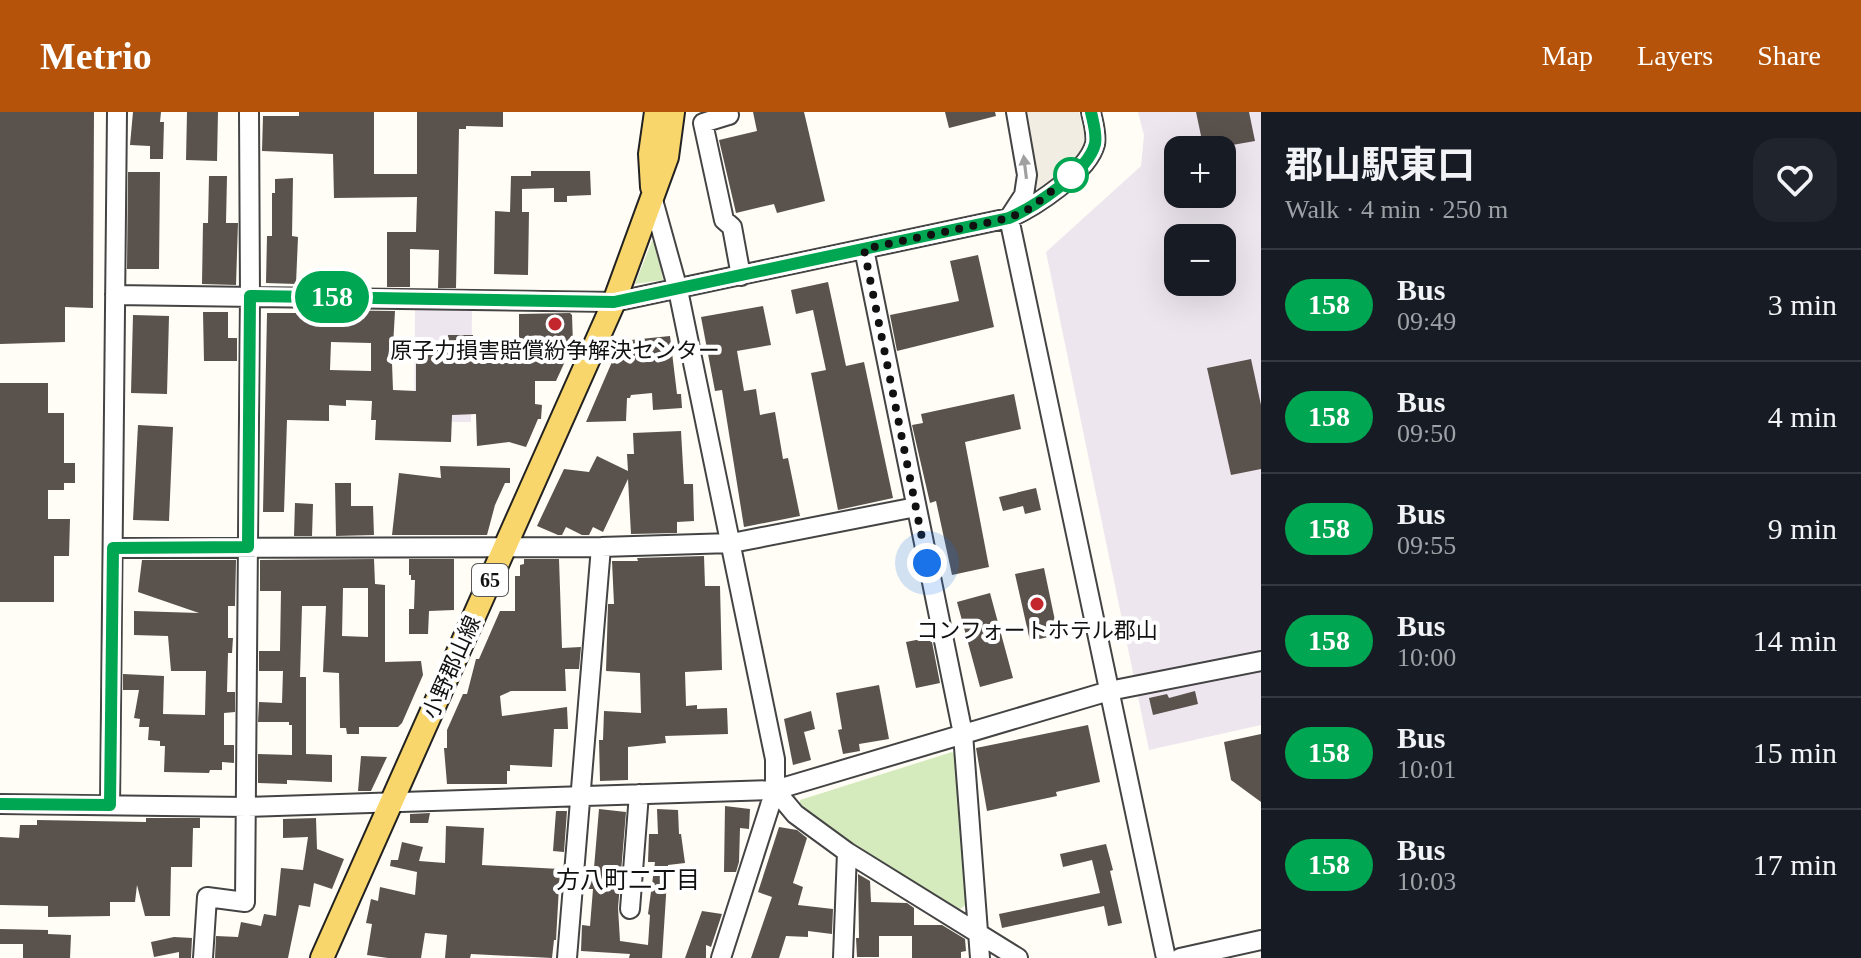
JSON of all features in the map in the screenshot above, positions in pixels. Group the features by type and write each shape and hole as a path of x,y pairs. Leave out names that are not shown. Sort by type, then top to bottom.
{"main road":[{"name":"小野郡山線","path":"653,200 650,154 656,112"},
{"name":"小野郡山線","path":"322,958 614,302 667,157 673,112"}],"street":[{"path":"110,805 117,112"},
{"path":"203,958 207,897 245,902 249,112"},
{"path":"728,112 729,115 703,123 724,220 732,227 741,276"},
{"path":"1016,112 1027,175 1024,195 1009,218 1166,958"},
{"path":"115,295 614,302 1009,218 1043,200 1090,155 1096,138 1091,112"},
{"path":"653,200 678,290 775,759 775,790 721,958"},
{"path":"864,249 963,734 980,958"},
{"path":"113,548 601,547 732,543 916,507"},
{"path":"567,958 601,547"},
{"path":"0,804 247,807 775,790 1109,691 1261,661"},
{"path":"775,790 795,814 847,852 1018,958"},
{"path":"630,909 639,794"},
{"path":"843,958 847,852"},
{"path":"1180,958 1261,940"}],"shaded area":[{"path":"1020,112 1079,112 1086,142 1082,154 1076,163 1041,191 1036,188"},
{"path":"1138,112 1261,112 1261,725 1149,750 1046,252 1141,166 1144,135"},
{"path":"415,308 472,309 471,422 414,422"}],"green space":[{"path":"656,240 663,280 635,284 652,241"},
{"path":"952,752 958,756 967,904 960,909 800,815 800,800"}],"building":[{"path":"0,112 94,112 93,308 65,307 65,342 0,344"},
{"path":"133,112 161,112 160,122 164,122 163,159 150,159 150,146 130,145"},
{"path":"187,112 218,112 217,161 186,160"},
{"path":"299,112 374,112 374,174 417,174 417,112 503,112 503,127 466,126 466,129 459,129 456,288 438,288 439,250 410,249 410,287 387,287 387,232 416,232 417,197 334,198 333,154 262,151 263,116 299,116"},
{"path":"753,112 804,112 825,201 777,213 774,204 736,213 719,140 757,131"},
{"path":"945,112 995,112 996,116 949,128"},
{"path":"1196,112 1249,112 1255,141 1236,144 1236,136 1201,136"},
{"path":"531,171 590,171 591,195 567,196 567,202 554,202 554,188 522,189 522,212 529,212 528,275 494,274 495,211 510,212 511,176 531,176"},
{"path":"128,172 160,172 159,269 127,269"},
{"path":"209,176 227,176 226,223 238,223 236,285 202,284 203,223 208,223"},
{"path":"293,178 292,236 298,237 296,284 266,283 267,236 272,236 275,179"},
{"path":"978,255 994,327 897,351 890,315 959,301 950,261"},
{"path":"828,282 846,366 864,362 893,498 838,510 811,373 826,370 813,310 796,314 791,290"},
{"path":"763,306 771,345 737,351 744,391 756,389 760,415 775,412 783,459 788,458 800,516 744,527 722,390 715,391 701,317"},
{"path":"395,311 393,390 416,391 416,348 449,349 448,335 473,335 473,348 494,348 494,363 523,363 524,339 519,339 519,314 570,313 573,344 556,381 535,381 535,404 542,405 541,419 538,419 526,447 509,442 477,446 476,414 452,415 451,442 375,440 376,420 371,420 372,401 346,400 346,406 329,405 329,421 287,420 284,512 263,512 267,313","holes":["331,342 371,343 371,371 330,370"]},
{"path":"203,312 228,312 228,338 237,338 237,361 204,361"},
{"path":"133,315 169,316 167,394 131,393"},
{"path":"670,336 677,394 681,394 682,408 653,410 652,393 631,395 627,398 626,421 586,422 621,341"},
{"path":"1251,359 1261,405 1261,469 1231,475 1207,368"},
{"path":"0,383 48,383 48,413 64,413 64,463 75,463 75,483 64,483 64,490 48,490 48,519 70,519 69,556 54,556 54,602 0,602"},
{"path":"1014,394 1021,429 965,442 989,567 952,575 936,501 930,503 912,425 923,423 921,414"},
{"path":"138,425 173,427 169,521 133,520"},
{"path":"681,431 684,484 693,484 694,521 677,522 677,533 631,534 628,479 603,532 593,527 589,535 582,535 566,527 562,535 558,535 537,526 564,469 589,472 597,456 628,471 627,454 634,454 633,433"},
{"path":"440,466 510,468 510,483 505,483 495,505 487,535 392,535 399,473 441,478"},
{"path":"335,483 351,483 351,506 373,506 374,535 336,536"},
{"path":"1036,488 1041,510 1025,514 1023,506 1003,511 999,497"},
{"path":"295,503 313,504 312,536 294,536"},
{"path":"704,556 705,586 720,586 722,670 685,672 686,706 697,705 697,709 727,708 728,734 665,736 666,743 628,747 628,780 600,781 599,740 603,740 604,711 641,713 640,673 606,671 608,604 614,604 612,561"},
{"path":"374,559 375,584 385,585 385,662 421,661 423,675 398,727 359,727 359,734 347,734 346,728 340,728 339,673 323,672 326,606 302,606 300,677 306,677 306,754 332,755 332,782 287,780 287,784 258,783 258,754 292,755 292,725 289,722 258,722 259,702 282,703 283,671 259,671 259,651 280,651 281,591 260,591 260,560","holes":["343,588 368,588 368,637 342,636"]},
{"path":"409,559 454,559 454,610 429,611 428,634 409,634 409,609 414,609 415,580 411,580 409,575"},
{"path":"524,559 559,559 562,648 581,647 579,669 565,669 566,691 511,691 500,696 502,716 567,707 568,729 554,729 552,767 510,765 507,784 447,784 444,748 447,748 447,730 463,694 467,694 476,659 479,659 500,611 515,611 515,576 520,576 520,565 524,564"},
{"path":"142,560 236,560 235,606 228,606 228,638 233,638 232,653 228,653 227,692 235,692 235,712 224,713 224,745 234,745 234,763 222,762 222,770 210,770 209,773 164,772 165,746 160,746 160,741 148,740 149,727 139,727 140,719 134,718 139,690 123,690 123,674 164,676 163,714 205,715 206,671 171,671 168,636 134,635 134,611 199,613 138,592"},
{"name":"コンフォートホテル郡山","path":"1044,568 1058,635 1030,641 1015,574"},
{"path":"990,593 1013,678 980,687 957,602"},
{"path":"931,637 940,683 916,688 906,642"},
{"path":"879,685 889,739 859,744 860,751 843,754 836,693"},
{"path":"1195,691 1198,704 1153,715 1149,698 1167,694 1169,698"},
{"path":"811,711 815,729 804,732 811,760 793,765 784,719"},
{"path":"1088,725 1100,782 1056,792 1057,796 987,811 976,748"},
{"path":"1261,734 1261,802 1231,780 1224,742"},
{"path":"361,756 387,757 371,791 358,791"},
{"path":"725,806 750,809 749,829 740,828 736,872 724,872"},
{"path":"599,809 626,812 618,908 620,941 648,945 648,914 655,862 648,862 649,834 658,834 657,809 678,810 685,863 668,865 662,958 629,958 630,954 581,951 582,925 590,926 593,889 588,889 590,868 594,868"},
{"path":"556,811 567,811 564,852 553,851"},
{"path":"430,813 428,823 410,823 410,814"},
{"path":"146,818 200,818 200,828 193,828 192,867 171,867 170,916 145,916 137,885 135,902 110,902 110,916 48,917 48,906 0,905 0,837 19,838 20,825 37,825 37,820 146,822"},
{"path":"316,818 317,849 344,859 332,889 314,883 310,907 299,905 288,958 215,958 216,936 238,937 241,922 261,926 264,914 276,916 281,868 303,870 308,837 283,838 283,819"},
{"path":"446,826 484,828 482,865 560,869 552,958 471,954 470,958 445,958 447,935 425,933 421,958 367,955 372,924 366,923 371,899 378,901 380,887 415,895 417,872 390,866 391,860 398,860 402,842 423,847 419,861 445,863"},
{"path":"779,827 797,830 807,838 793,883 803,887 798,905 833,909 832,934 808,931 808,937 786,936 779,958 751,958 772,897 758,892"},
{"path":"1106,844 1122,923 1108,926 1104,906 1002,928 999,914 1100,893 1092,860 1063,867 1060,854"},
{"path":"858,874 870,881 871,902 907,903 914,908 914,925 942,925 965,939 966,951 961,952 961,958 912,958 912,936 879,936 879,957 857,957"},
{"path":"702,911 722,914 711,947 706,945 706,958 685,958"},
{"path":"0,929 48,930 48,934 71,935 70,958 23,958 23,944 0,944"},
{"path":"174,937 192,938 191,958 179,958 179,952 154,957 151,942"}],"bus line":[{"name":"158","path":"0,804 110,805 113,548 248,547 250,296 614,302 1009,218 1043,200 1085,162 1096,138 1091,112"}],"place":[{"name":"原子力損害賠償紛争解決センター","path":"555,324"},
{"name":"コンフォートホテル郡山","path":"1037,604"}],"district":[{"name":"方八町二丁目","path":"628,880"}],"route":[{"path":"927,563 864,249 1009,218 1043,200 1071,175"}]}
